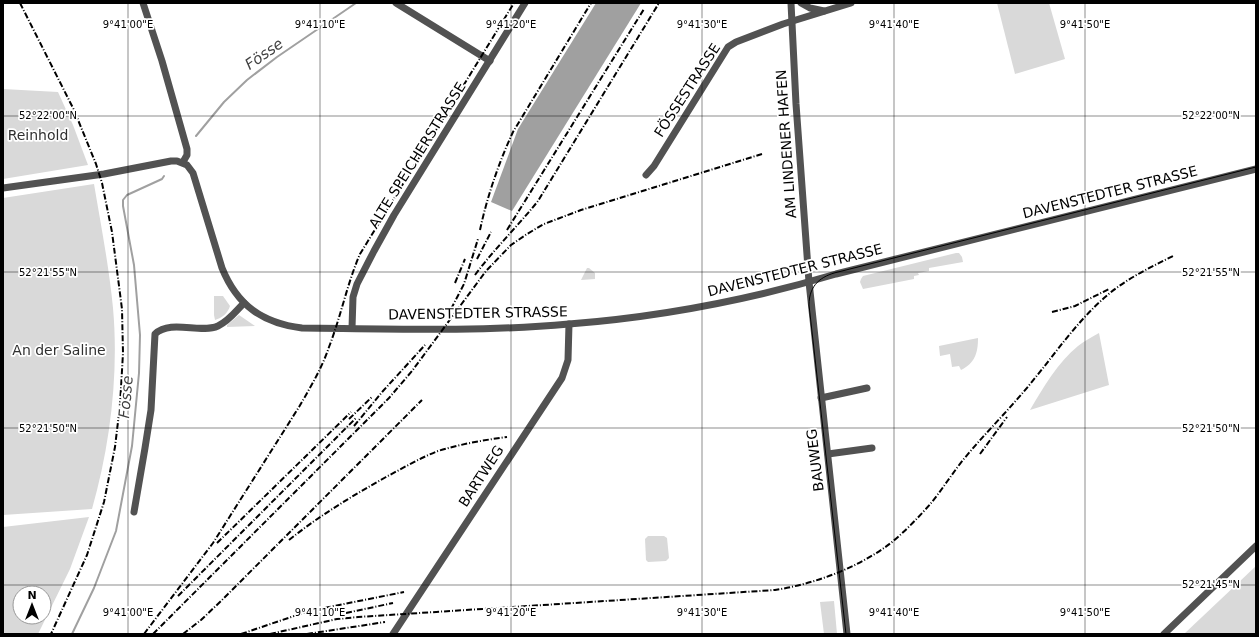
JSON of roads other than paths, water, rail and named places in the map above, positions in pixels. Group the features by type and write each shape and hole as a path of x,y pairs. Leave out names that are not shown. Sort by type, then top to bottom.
{"street":[{"path":"3,188 104,174 171,161 183,162 187,155 187,149 164,67 143,3"},
{"path":"396,3 490,61"},
{"name":"ALTE SPEICHERSTRASSE","path":"352,328 353,297 374,251 394,215 525,3"},
{"name":"AM LINDENER HAFEN","path":"791,3 796,104 809,282"},
{"path":"801,3 810,8 824,11"},
{"name":"FÖSSESTRASSE","path":"646,175 654,166 728,47 736,42 792,21 852,3"},
{"name":"DAVENSTEDTER STRASSE","path":"183,162 191,168 193,173 222,268 234,291 244,303 257,314 272,322 302,328 487,328 569,324 687,309 809,282 1256,169"},
{"name":"BAUWEG","path":"809,282 848,634"},
{"path":"134,512 150,410 155,334 160,330 168,328 210,328 218,326 229,318 244,303"},
{"name":"BARTWEG","path":"393,634 562,378 568,360 569,324"},
{"path":"821,398 867,388"},
{"path":"828,454 872,448"},
{"path":"1164,634 1256,546"}],"waterway":[{"name":"Fösse","path":"196,136 224,102 247,80 277,57 356,3"},
{"name":"Fösse","path":"72,634 94,588 116,531 132,446 139,373 140,335 134,265 123,200 127,195 162,179 164,176"}],"tram line":[{"path":"846,634 809,305 811,292 817,282 826,276 838,272 1256,167"}],"railway":[{"path":"20,3 74,110 96,164 102,183 112,232 122,309 123,353 120,405 115,447 104,502 87,555 51,634"},
{"path":"144,634 213,543 299,407 323,363 360,254 514,3"},
{"path":"480,230 494,180 513,132 591,3"},
{"path":"475,275 538,201 659,3"},
{"path":"507,230 644,9"},
{"path":"153,634 389,398 412,371 486,271 511,245 544,224 581,210 762,154"},
{"path":"477,259 491,232"},
{"path":"451,309 464,284 478,239"},
{"path":"270,634 337,619 358,617 775,590 804,584 832,575 872,556 896,538 915,520 932,502 963,460 1026,389 1094,307 1128,280 1173,256"},
{"path":"455,283 465,259"},
{"path":"1052,312 1075,306 1109,289"},
{"path":"354,426 383,391 425,345"},
{"path":"349,419 372,397"},
{"path":"183,634 201,620 221,601 422,400"},
{"path":"217,543 351,412"},
{"path":"980,454 1007,417"},
{"path":"178,596 356,418"},
{"path":"289,540 348,499 425,457 455,446 507,437"},
{"path":"241,634 309,611 404,592"},
{"path":"346,613 393,603"},
{"path":"307,634 385,622"}],"park label":[{"name":"Reinhold","path":"38,135"},
{"name":"An der Saline","path":"59,350"}]}
